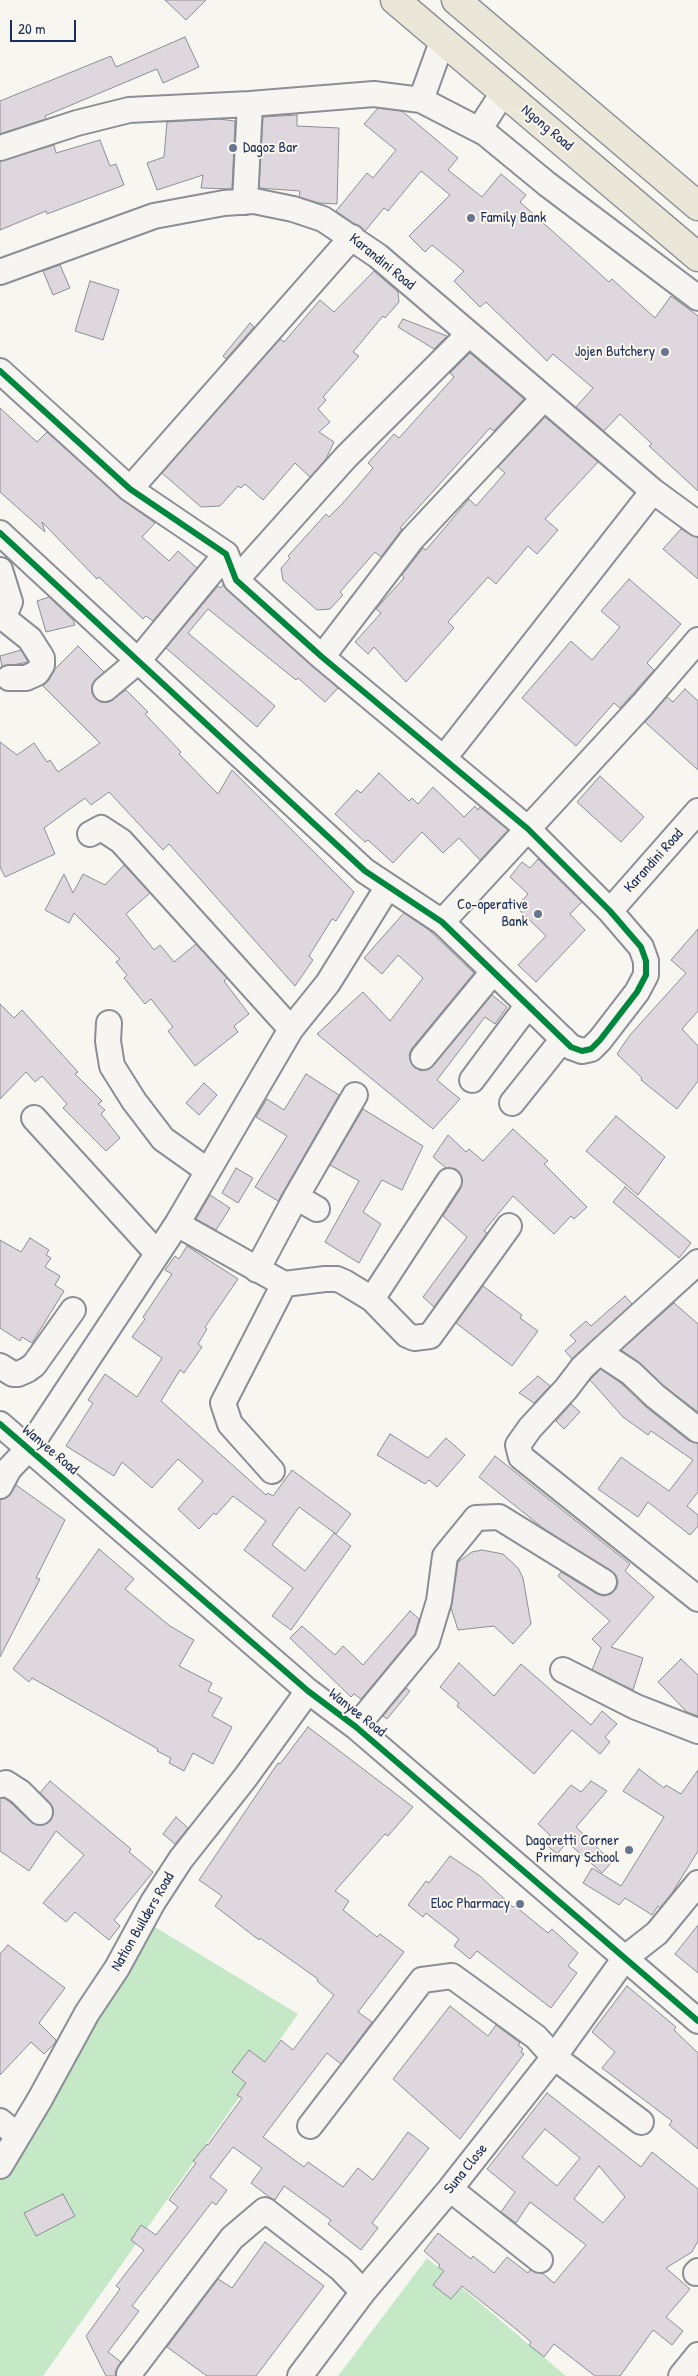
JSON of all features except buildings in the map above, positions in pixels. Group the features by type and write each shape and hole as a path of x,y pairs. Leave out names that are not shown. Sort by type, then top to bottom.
{"main road":[{"name":"Ngong Road","path":"395,0 698,257"},
{"path":"456,0 698,206"}],"street":[{"path":"421,100 443,40"},
{"path":"478,130 504,91"},
{"path":"0,148 77,123 129,110 250,104 374,94 421,100 485,133 546,184 698,298"},
{"path":"245,202 250,104"},
{"name":"Karandini Road","path":"0,272 154,216 224,203 254,201 293,209 323,219 378,256 652,491 698,524"},
{"path":"130,489 352,237"},
{"path":"236,580 346,457 468,335"},
{"path":"0,371 130,489 226,554 236,580 322,657 528,829 610,911 641,947 646,961 646,975 637,992 591,1049 582,1051 571,1047 442,922 421,907 387,888 364,871 0,533"},
{"path":"322,657 412,539 544,398"},
{"path":"444,758 652,491"},
{"path":"105,689 137,662 226,554"},
{"path":"0,570 7,587 10,602 7,609 0,615 30,640 42,658 42,665 37,673 26,678 9,678"},
{"path":"442,922 643,704 698,640"},
{"name":"Karandini Road","path":"610,911 698,811"},
{"path":"90,834 101,828 121,841 292,1029"},
{"path":"3,1474 29,1448 177,1224 292,1029 328,983 387,888"},
{"path":"423,1057 493,972"},
{"path":"472,1080 528,1005"},
{"path":"109,1023 108,1041 112,1066 134,1101 163,1139 208,1171"},
{"path":"512,1103 563,1038"},
{"path":"258,1270 296,1197 356,1094"},
{"path":"34,1118 157,1253"},
{"path":"372,1299 449,1181"},
{"path":"296,1197 317,1209"},
{"path":"177,1224 284,1284 337,1279 372,1299 407,1335 414,1338 430,1336 509,1226"},
{"path":"698,1262 582,1368 566,1389 530,1428 518,1445 521,1457 698,1599"},
{"path":"272,1471 230,1424 223,1403 284,1284"},
{"path":"0,1366 13,1374 18,1374 34,1365 73,1310"},
{"path":"599,1352 631,1373 655,1396 698,1430"},
{"name":"Wanyee Road","path":"0,1424 308,1691 356,1727 698,2021"},
{"path":"356,1727 427,1641 439,1601 445,1556 476,1518 499,1517 604,1582"},
{"path":"563,1670 636,1706 698,1731"},
{"name":"Nation Builders Road","path":"0,2166 87,2013 117,1968 153,1902 181,1858 246,1778 308,1691"},
{"path":"0,1785 6,1783 20,1792 40,1812"},
{"name":"Suna Close","path":"300,2376 363,2292 450,2189 554,2057 625,1958 657,1933 698,1883"},
{"path":"310,2126 422,1980 452,1976 536,2037 554,2057 641,2122"},
{"path":"0,2121 18,2136"},
{"path":"450,2189 540,2260"},
{"path":"129,2374 232,2238 265,2210 341,2269 363,2292"},
{"path":"681,2376 698,2354"}],"green space":[{"path":"155,1927 298,2014 43,2376 0,2376 0,2160"},
{"path":"427,2258 566,2376 338,2376"}],"cycle path":[{"path":"0,371 130,489 226,554 236,580 322,657 528,829 610,911 641,947 646,961 646,975 637,992 600,1040 591,1049 582,1051 571,1047 442,922 365,871 0,533"},
{"path":"0,1424 308,1691 356,1727 698,2021"}],"place":[{"name":"Dagoz Bar","path":"233,148"},
{"name":"Family Bank","path":"471,218"},
{"name":"Jojen Butchery","path":"665,352"},
{"name":"Co-operative Bank","path":"538,914"},
{"name":"Dagoretti Corner Primary School","path":"629,1850"},
{"name":"Eloc Pharmacy","path":"520,1904"}]}
